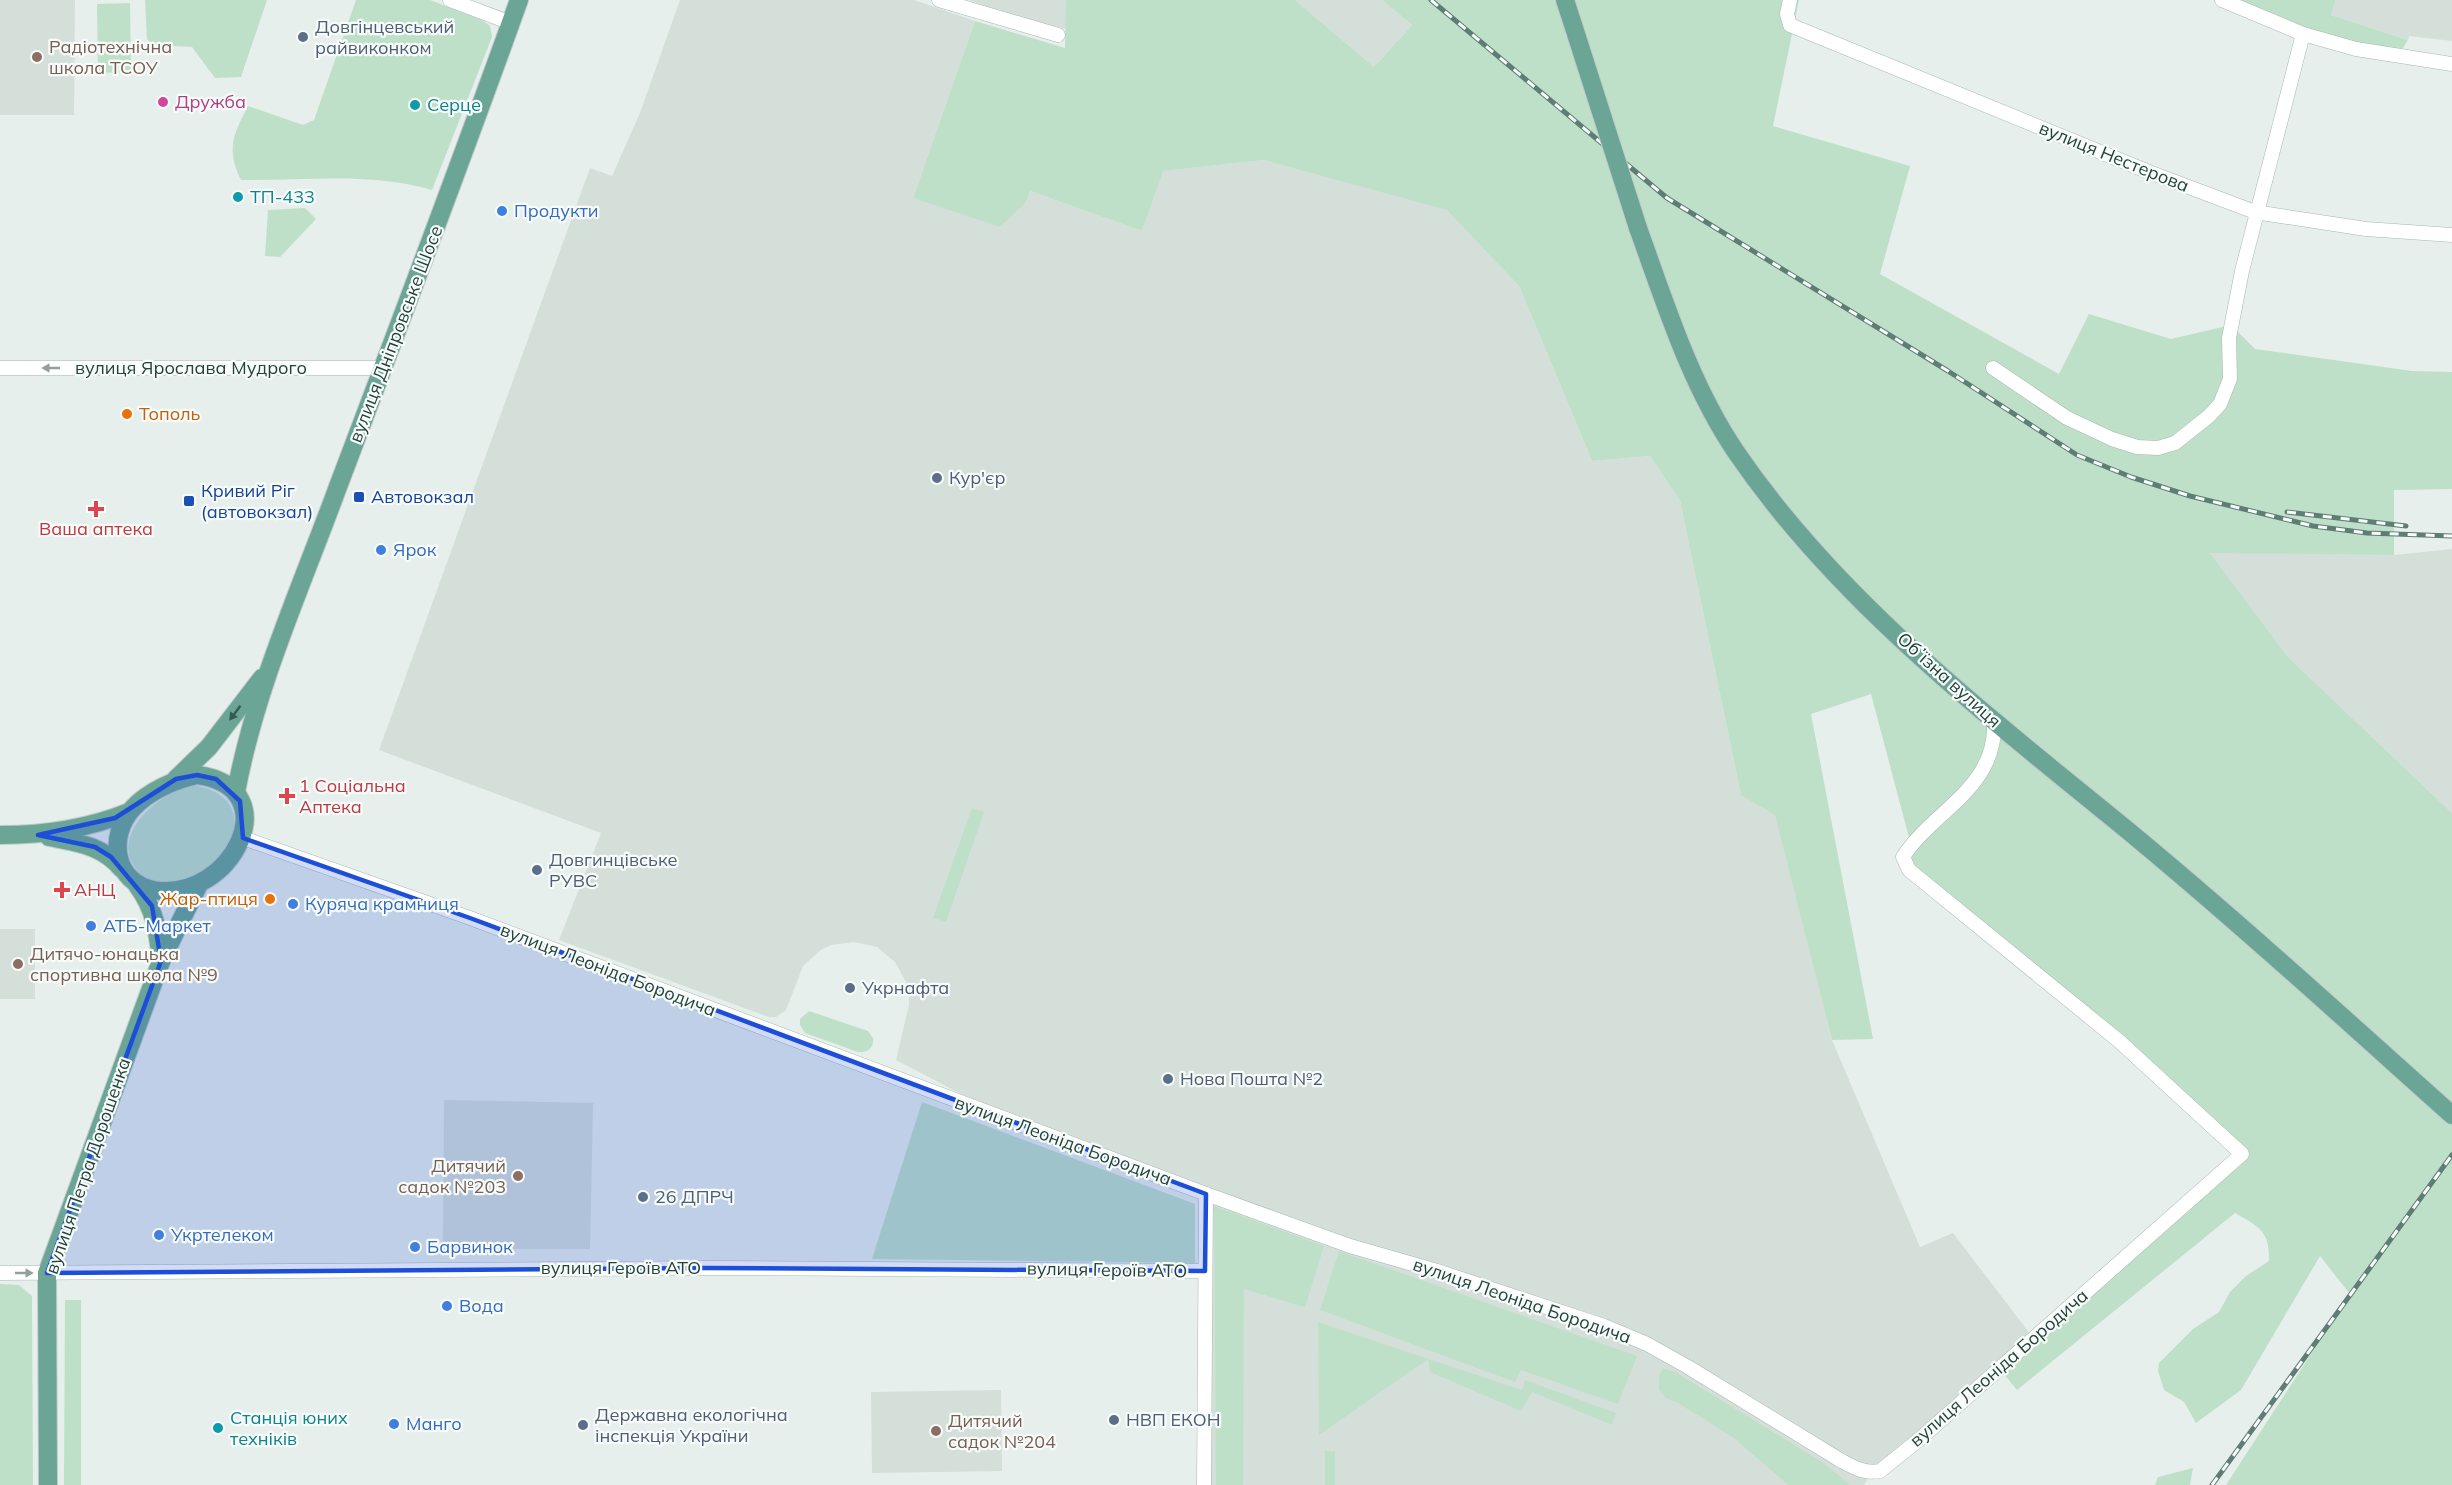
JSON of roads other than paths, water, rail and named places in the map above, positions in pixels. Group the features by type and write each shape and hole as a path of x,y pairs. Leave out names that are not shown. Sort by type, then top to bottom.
{"main road":[{"name":"вулиця Дніпровське Шосе","path":"271,667 519,0"},
{"name":"Обʼїзна вулиця","path":"1565,0 1638,228 1686,361 1737,453 1810,547 1908,645 2148,848 2452,1115"},
{"path":"122,869 117,846 119,831 129,812 143,799 176,779 209,747 271,667"},
{"path":"137,885 166,891 199,884 230,858 243,838 242,808 236,792 242,759 271,667"},
{"path":"176,779 197,775 206,776 216,779 236,792"},
{"path":"0,835 38,835 89,826 129,812"},
{"path":"38,835 95,847 111,857 137,885 152,906 161,961"},
{"name":"вулиця Петра Дорошенка","path":"48,1485 47,1273 161,961 199,884"}],"street":[{"path":"450,0 511,22"},
{"path":"939,0 1058,35"},
{"name":"вулиця Нестерова","path":"1790,0 1787,14 1790,25 2149,172 2255,212 2366,229 2452,235"},
{"path":"2222,0 2303,34 2356,49 2452,64"},
{"path":"1993,368 2067,418 2112,439 2137,447 2158,448 2175,443 2209,416 2227,392 2231,365 2231,325 2255,212 2303,34"},
{"name":"вулиця Ярослава Мудрого","path":"0,368 382,368"},
{"name":"вулиця Леоніда Бородича","path":"243,838 470,918 1350,1246 1437,1271 1604,1326 1647,1344 1688,1367 1840,1460 1863,1472 1880,1471 2242,1154 2119,1041 1909,870 1903,857 1911,845 1959,799 1979,776 1991,755 1995,740 1994,720"},
{"name":"вулиця Героїв АТО","path":"1204,1485 1206,1194"},
{"name":"вулиця Героїв АТО","path":"0,1273 706,1268 1205,1271"}],"railway":[{"path":"1431,0 1667,198 1948,371 2077,455 2131,477 2190,496 2313,526 2367,533 2452,536"},
{"path":"2287,512 2406,526"},
{"path":"2212,1485 2452,1155"}],"place":[{"name":"Довгінцевський райвиконком","path":"303,37"},
{"name":"Радіотехнічна школа ТСОУ","path":"37,57"},
{"name":"Дружба","path":"163,102"},
{"name":"Серце","path":"415,105"},
{"name":"ТП-433","path":"238,197"},
{"name":"Продукти","path":"502,211"},
{"name":"Тополь","path":"127,414"},
{"name":"Кур'єр","path":"937,478"},
{"name":"Автовокзал","path":"359,497"},
{"name":"Кривий Ріг (автовокзал)","path":"189,501"},
{"name":"Ваша аптека","path":"96,509"},
{"name":"Ярок","path":"381,550"},
{"name":"1 Соціальна Аптека","path":"287,796"},
{"name":"Довгинцівське РУВС","path":"537,870"},
{"name":"АНЦ","path":"62,890"},
{"name":"Жар-птиця","path":"270,899"},
{"name":"Куряча крамниця","path":"293,904"},
{"name":"АТБ-Маркет","path":"91,926"},
{"name":"Дитячо-юнацька спортивна школа №9","path":"18,964"},
{"name":"Укрнафта","path":"850,988"},
{"name":"Нова Пошта №2","path":"1168,1079"},
{"name":"Дитячий садок №203","path":"518,1176"},
{"name":"26 ДПРЧ","path":"643,1197"},
{"name":"Укртелеком","path":"159,1235"},
{"name":"Барвинок","path":"415,1247"},
{"name":"Вода","path":"447,1306"},
{"name":"НВП ЕКОН","path":"1114,1420"},
{"name":"Манго","path":"394,1424"},
{"name":"Державна екологічна інспекція України","path":"583,1425"},
{"name":"Станція юних техніків","path":"218,1428"},
{"name":"Дитячий садок №204","path":"936,1431"}]}
